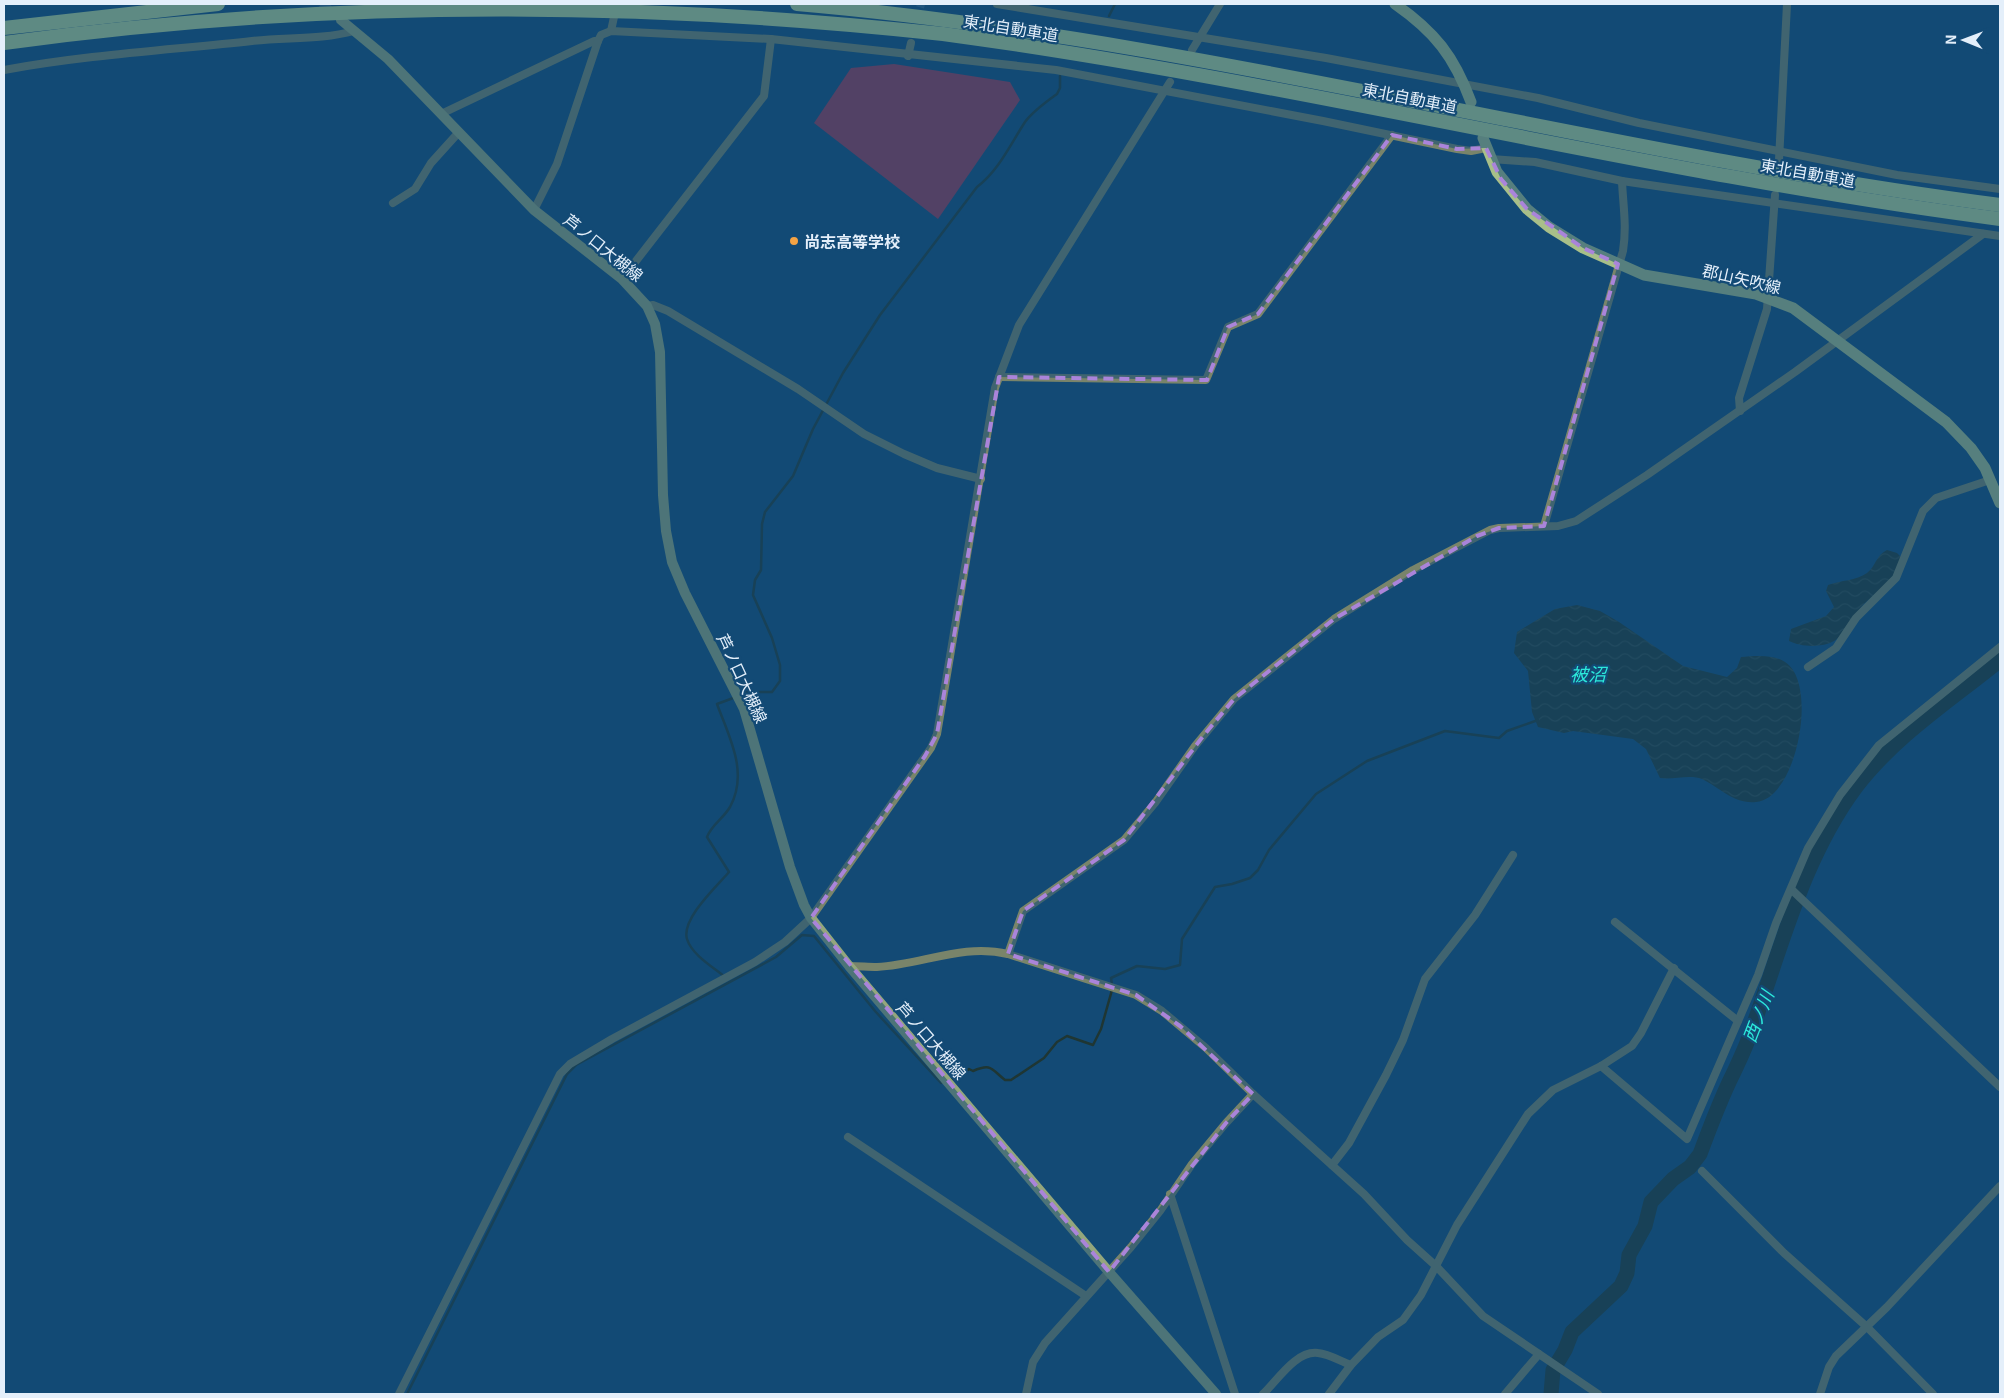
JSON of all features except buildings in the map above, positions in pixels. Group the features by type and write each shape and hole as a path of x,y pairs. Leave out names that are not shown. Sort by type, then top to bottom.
{"highway":[{"path":"4,28 218,4"},
{"name":"東北自動車道","path":"797,4 941,19 1102,43 1297,78 1784,172 2000,205"},
{"name":"東北自動車道","path":"4,43 201,20 408,7 624,7 813,20 938,34 1189,72 1724,176 1854,198 2000,219"}],"main road":[{"path":"1395,4 1424,25 1441,43 1464,84 1471,102"},
{"name":"芦ノ口大槻線","path":"341,20 388,59 534,210 622,280 647,306 655,324 660,352 662,496 672,562 685,593 744,708 790,867 811,918 1109,1272 1216,1394"},
{"name":"郡山矢吹線","path":"1485,143 1491,159 1506,185 1532,214 1583,248 1644,275 1768,297 1793,308 1946,422 1970,448 1990,480 2000,503"}],"street":[{"path":"997,4 1200,36 1464,84 1538,98 1639,124 1897,175 2000,189"},
{"path":"1192,50 1220,4"},
{"path":"1778,160 1787,4"},
{"path":"611,31 614,18"},
{"path":"4,70 150,50 180,50 253,41 339,35 354,31"},
{"path":"534,210 556,164 598,41 601,35 611,31 771,39 908,56 1056,70 1457,149 1471,151 1485,143"},
{"path":"622,280 764,96 771,39"},
{"path":"441,114 594,41 598,41"},
{"path":"908,56 911,43"},
{"path":"399,1394 553,1085 564,1069 612,1039 778,948 811,918 926,755 937,734 995,388 1019,325 1170,82"},
{"path":"393,203 415,189 431,163 459,132"},
{"path":"999,378 1206,380 1228,327 1258,314 1392,135"},
{"path":"1491,159 1535,162 1622,181 2000,236"},
{"path":"1544,526 1626,234 1626,208 1622,181"},
{"path":"1740,411 1738,401 1767,309 1775,195"},
{"path":"1008,954 1023,911 1045,893 1102,857 1124,840 1155,803 1204,735 1234,699 1334,619 1414,570 1477,536 1499,528 1558,526 1576,521 1740,411 1839,341 1983,234"},
{"path":"647,306 653,305 668,311 781,378 847,424 881,443 937,468 981,479"},
{"path":"1808,668 1836,648 1856,618 1896,578 1923,511 1929,504 1936,498 1990,480"},
{"path":"1601,1066 1687,1139 1758,975 1776,923 1812,841 1840,795 1866,759 1879,745 2000,647"},
{"path":"1332,1165 1356,1132 1386,1075 1403,1040 1425,979 1475,915 1513,855"},
{"path":"1792,890 2000,1087"},
{"path":"1615,922 1738,1021"},
{"path":"850,966 878,967 968,950 987,950 1008,954 1136,995 1180,1026 1379,1208 1407,1240 1436,1266 1483,1316 1598,1394"},
{"path":"1329,1394 1351,1365 1378,1337 1403,1320 1421,1295 1469,1205 1528,1114 1553,1090 1601,1066 1626,1051 1637,1040 1674,968"},
{"path":"1026,1394 1029,1372 1038,1352 1160,1211 1170,1194 1226,1122 1253,1094"},
{"path":"848,1137 1086,1296"},
{"path":"1702,1171 1784,1253 1867,1327 1933,1394"},
{"path":"1820,1394 1836,1356 1867,1327 2000,1186"},
{"path":"1170,1194 1235,1394"},
{"path":"1263,1394 1295,1361 1310,1353 1320,1353 1351,1365"},
{"path":"1505,1394 1539,1354"}],"highlighted area":[{"path":"1392,135 1457,149 1486,148 1501,179 1527,209 1583,248 1618,264 1544,526 1499,528 1477,536 1334,619 1234,699 1204,735 1124,840 1023,911 1008,954 1136,995 1180,1026 1253,1094 1226,1123 1109,1272 811,918 925,756 937,734 999,377 1207,380 1228,327 1258,314"}],"shaded area":[{"path":"894,64 1010,82 1020,100 938,219 814,123 851,68"}],"water":[{"path":"1887,550 1897,553 1902,558 1899,566 1886,584 1859,609 1839,638 1818,646 1789,641 1791,629 1826,616 1834,607 1826,591 1828,585 1863,576 1870,570 1880,555"},
{"name":"被沼","path":"1577,605 1600,611 1683,666 1727,677 1737,668 1741,657 1769,657 1785,662 1795,674 1801,692 1802,715 1799,739 1783,782 1770,796 1756,802 1741,801 1702,779 1687,777 1660,778 1646,749 1633,739 1573,731 1564,733 1538,727 1532,712 1528,671 1514,653 1517,632 1555,609"}],"waterway":[{"path":"1109,16 1115,4"},
{"path":"741,695 748,692 772,692 780,681 780,665 772,638 753,595 755,580 761,570 762,524 765,512 793,476 813,429 843,373 880,315 977,187 992,173 1028,118 1057,94 1060,88 1060,76"},
{"name":"西ノ川","path":"1551,1394 1553,1370 1565,1350 1572,1332 1621,1286 1627,1273 1629,1255 1645,1226 1651,1202 1673,1179 1690,1167 1700,1154 1719,1104 1748,1041 1795,904 1822,843 1838,814 1856,787 1888,751 1924,719 2000,660"},
{"path":"725,977 693,950 687,939 687,931 689,922 701,903 729,872 707,837 730,807 738,781 735,755 717,704 736,697"},
{"path":"1112,985 1111,978 1137,966 1165,969 1180,965 1182,939 1215,887 1250,878 1258,870 1269,850 1316,794 1367,761 1445,731 1499,738 1507,731 1538,720"},
{"path":"407,1394 567,1074 576,1065 776,957 802,935 814,936 875,1011 941,1083 945,1082"},
{"path":"950,1080 961,1076 969,1069 973,1071 984,1067 991,1068 1005,1080 1011,1080 1044,1058 1057,1042 1067,1036 1093,1045 1101,1029 1112,990"}],"tunnel":[{"path":"321,4 336,16"},
{"path":"917,19 921,4"}],"place":[{"name":"尚志高等学校","path":"794,241"}]}
